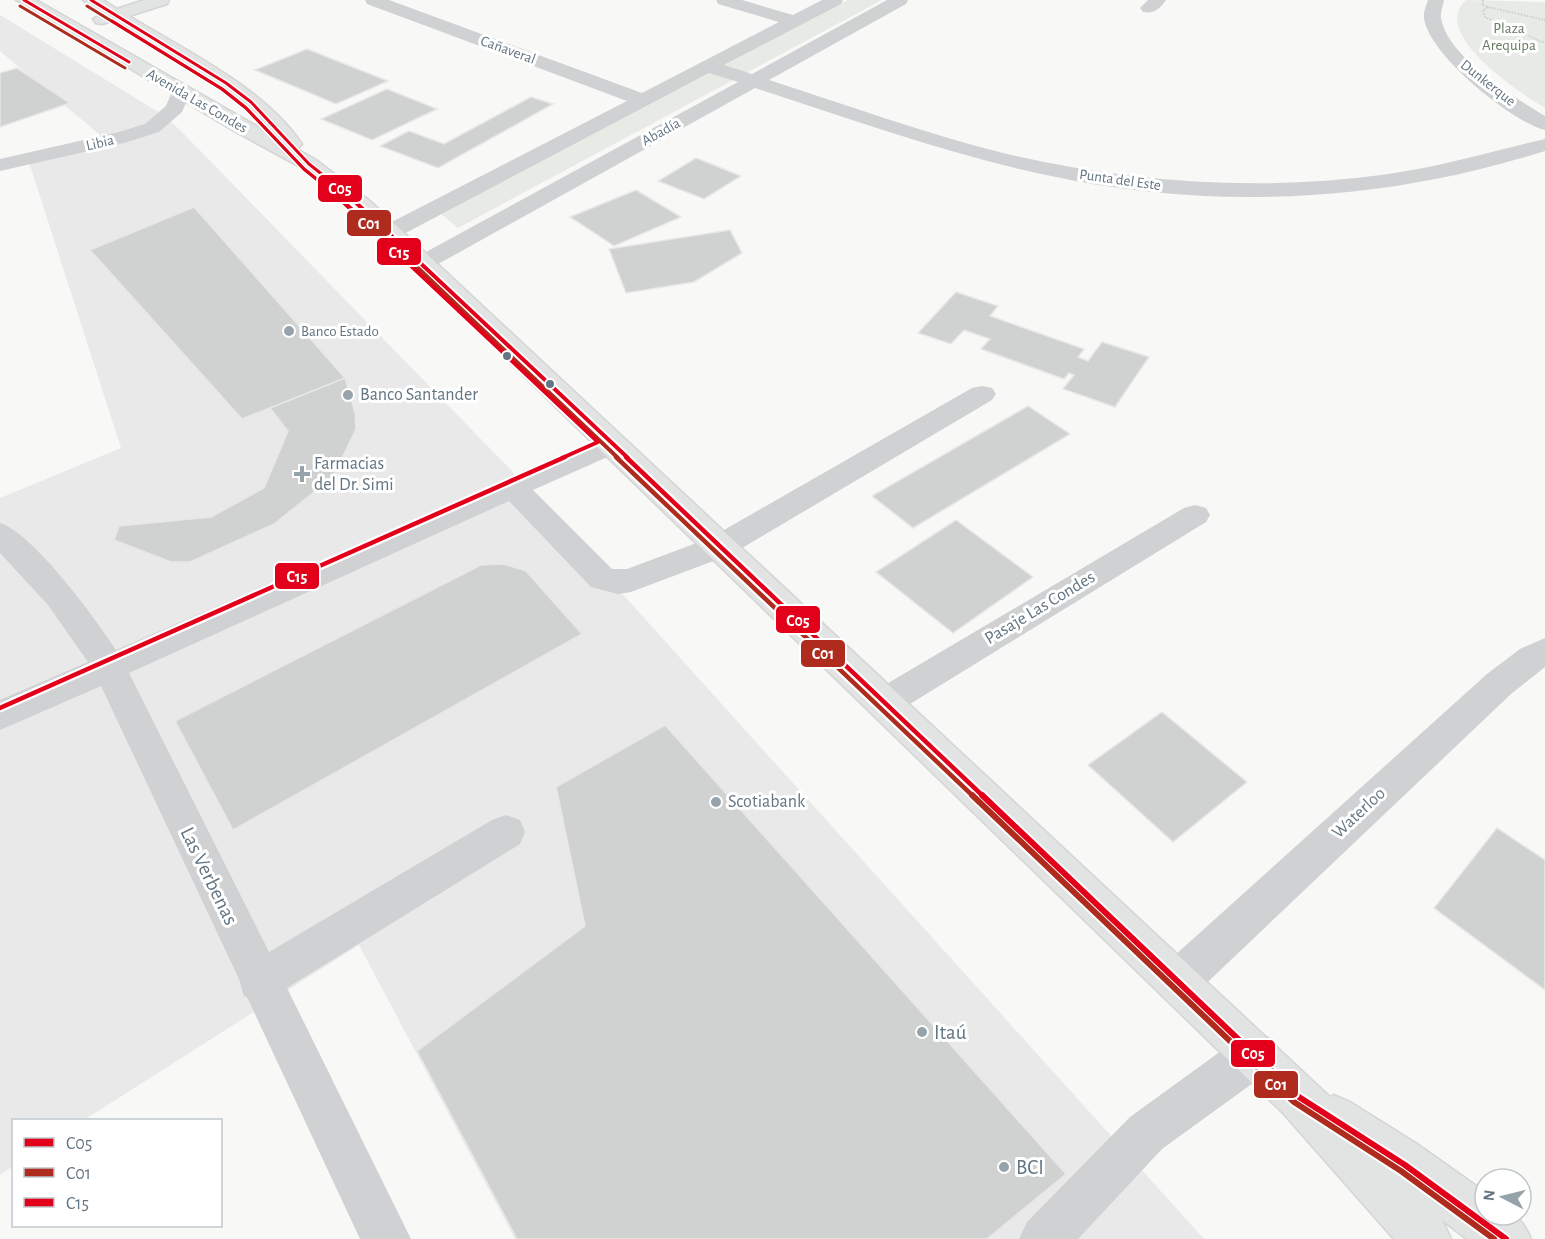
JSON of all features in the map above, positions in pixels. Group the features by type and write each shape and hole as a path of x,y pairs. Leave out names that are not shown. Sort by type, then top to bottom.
{"main road":[{"name":"Avenida Las Condes","path":"24,0 309,164"},
{"name":"Avenida Las Condes","path":"91,0 245,97 268,118 309,164 423,263 1255,1054 1299,1097 1426,1239"},
{"path":"72,28 161,0"},
{"name":"Avenida Las Condes","path":"1299,1097 1389,1152 1454,1198 1506,1239"}],"street":[{"name":"Cañaveral","path":"373,0 643,100"},
{"path":"724,0 794,21"},
{"path":"390,232 835,0"},
{"name":"Abadía","path":"423,263 900,0"},
{"name":"Dunkerque","path":"1436,0 1432,11 1433,22 1439,35 1456,58 1485,85 1545,124"},
{"name":"Punta del Este","path":"706,67 734,73 1001,159 1096,178 1177,188 1269,190 1385,181 1477,163 1545,145"},
{"name":"Libia","path":"0,165 124,137 152,128 175,108 181,91"},
{"path":"513,489 602,579 618,582 631,580 721,546 982,394"},
{"path":"0,716 611,444"},
{"name":"Pasaje Las Condes","path":"885,702 1195,515"},
{"name":"Las Verbenas","path":"0,534 42,574 64,600 109,667 386,1239"},
{"name":"Waterloo","path":"1178,981 1499,684 1532,658 1545,651"},
{"path":"260,981 506,832"},
{"path":"1044,1239 1146,1132 1255,1054"}],"path":[{"path":"1484,0 1481,3 1488,7 1545,20"},
{"path":"1488,7 1483,10 1485,17 1545,43"}],"shaded area":[{"path":"0,15 160,113 179,129 509,468 1204,1239 515,1239 359,945 86,1119 12,1119 12,1167 0,1175 0,498 121,448 27,156 100,135 0,51"}],"green space":[{"path":"848,0 882,0 458,228 441,214"},
{"name":"Plaza Arequipa","path":"1466,0 1545,2 1545,108 1499,76 1468,45 1459,29 1458,14"}],"building":[{"path":"307,49 388,81 336,104 255,70"},
{"path":"17,68 70,103 0,127 0,73"},
{"path":"387,89 437,109 372,140 321,119"},
{"path":"531,97 553,104 438,168 380,146 409,131 444,144"},
{"path":"696,158 741,176 704,199 658,181"},
{"path":"636,190 681,217 614,246 570,217"},
{"path":"194,207 345,378 242,419 90,250"},
{"path":"730,230 742,253 694,282 626,293 609,249"},
{"path":"956,292 998,306 990,316 1084,349 1078,357 1088,361 1102,342 1149,357 1115,407 1063,389 1074,375 1069,373 1064,379 981,349 990,339 964,330 951,344 918,333"},
{"path":"345,378 355,413 356,429 333,477 274,524 190,562 171,562 114,540 119,526 211,517 264,488 288,431 270,408"},
{"path":"1028,406 1070,434 913,528 872,496"},
{"path":"956,520 1033,577 953,633 876,572"},
{"path":"503,564 526,571 582,634 233,830 175,721 481,565"},
{"path":"1162,712 1247,782 1173,842 1088,765"},
{"path":"665,725 1066,1174 987,1239 517,1239 417,1051 585,926 556,787"},
{"path":"1497,828 1545,860 1545,990 1434,908"}],"transit line":[{"name":"C05","path":"24,0 129,62"},
{"name":"C05","path":"91,0 226,83 251,102 309,164 363,207 423,263 1299,1097 1405,1165 1506,1239"},
{"name":"C01","path":"20,6 125,68"},
{"name":"C01","path":"87,6 222,89 246,108 304,169 358,213 418,268 1294,1102 1401,1171 1494,1239"},
{"name":"C15","path":"0,708 598,442 358,213 304,169 246,108 222,89 112,21"}],"place":[{"name":"Banco Estado","path":"289,331"},
{"name":"Banco Santander","path":"348,395"},
{"name":"Farmacias del Dr. Simi","path":"302,474"},
{"name":"Scotiabank","path":"716,802"},
{"name":"Itaú","path":"922,1032"},
{"name":"BCI","path":"1004,1167"}]}
